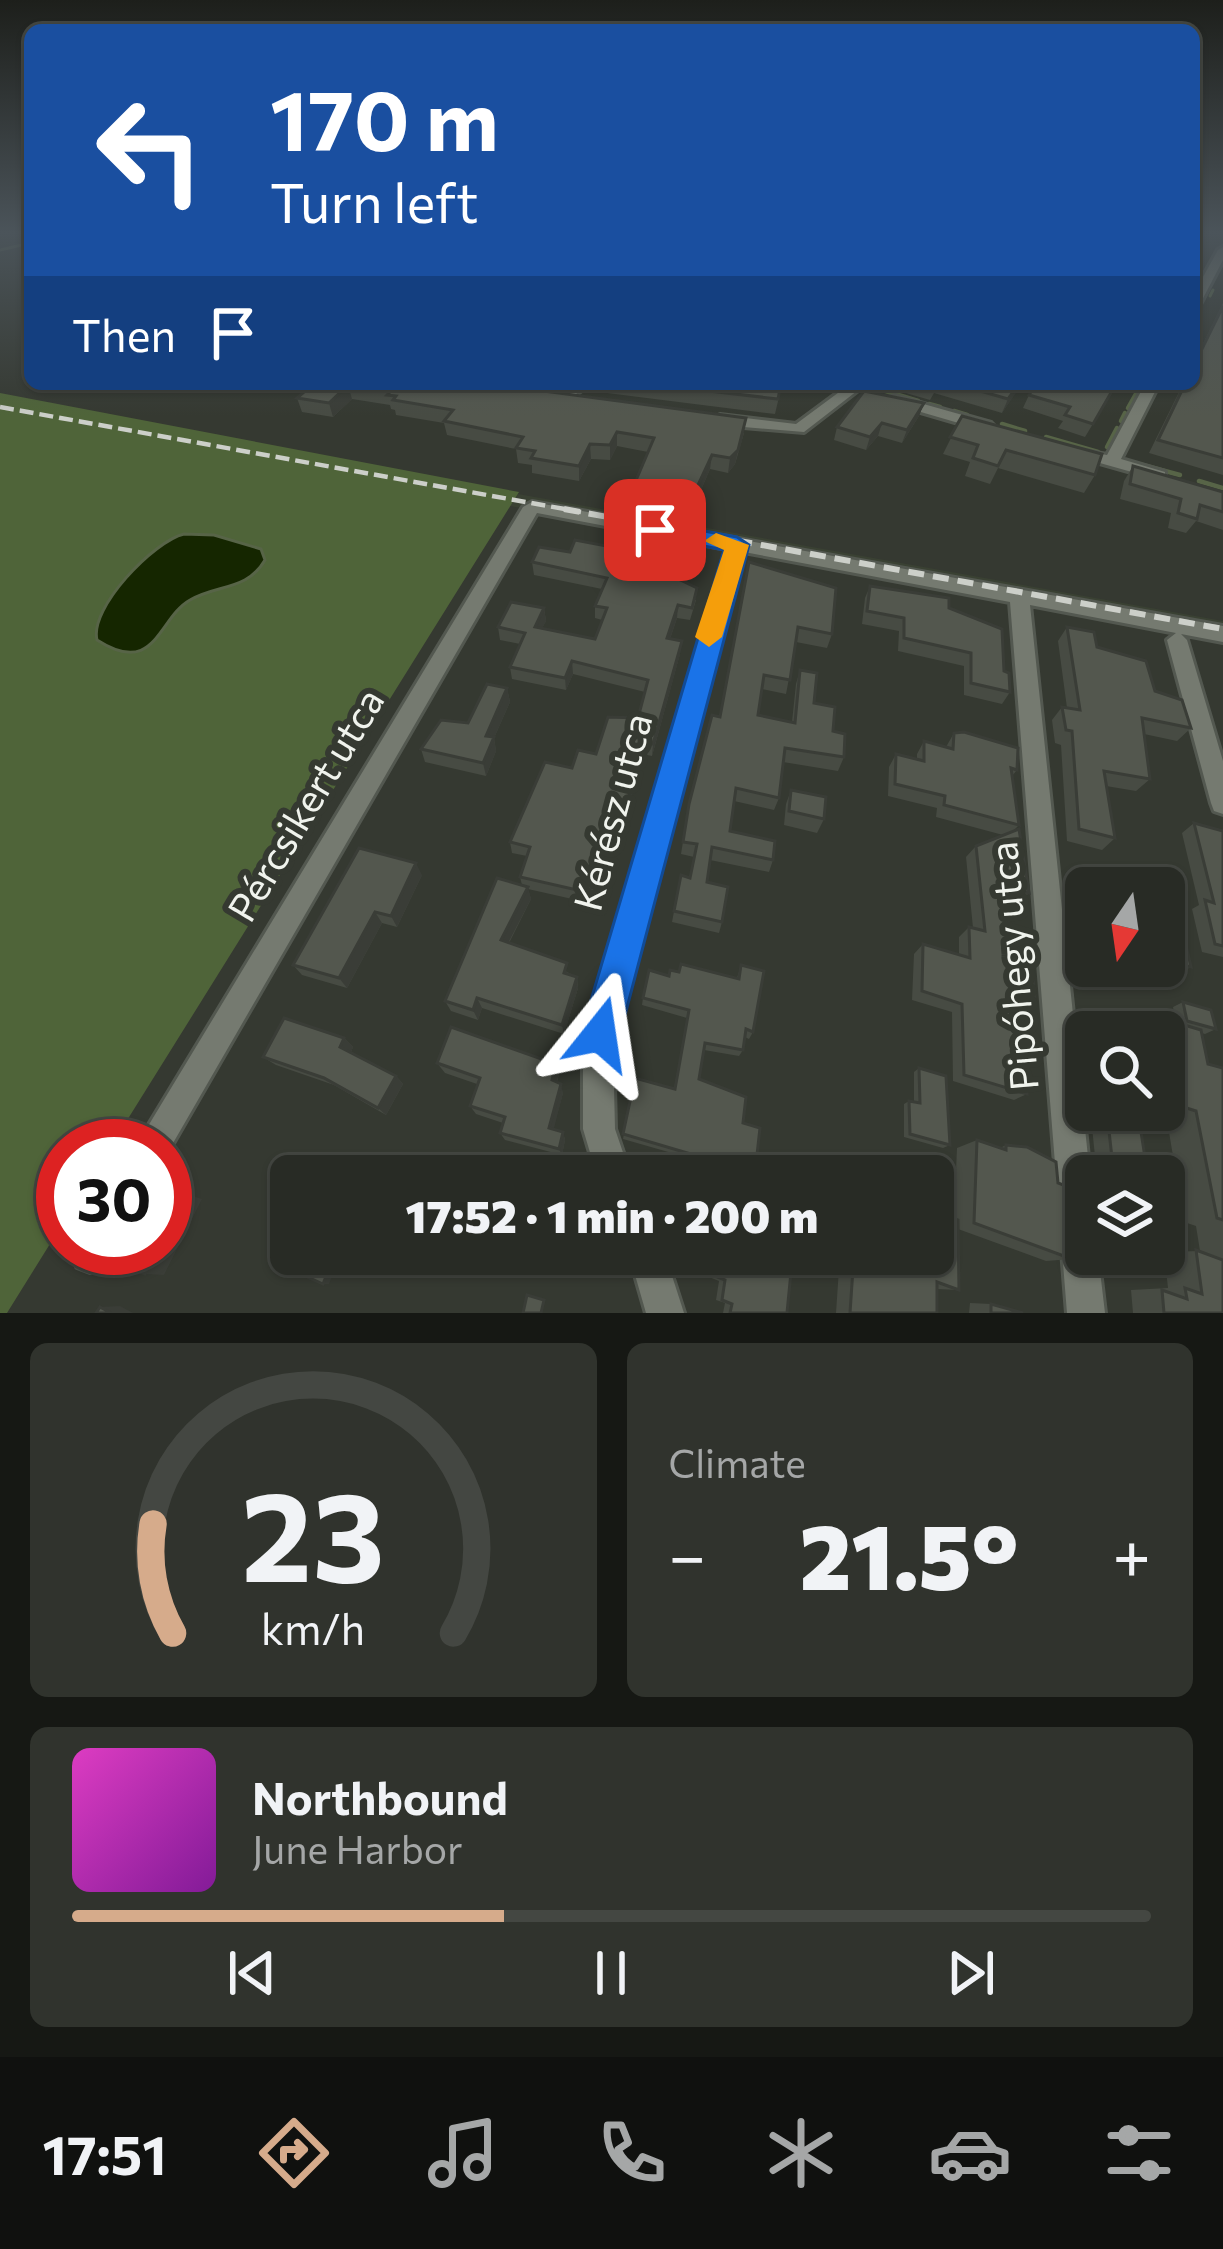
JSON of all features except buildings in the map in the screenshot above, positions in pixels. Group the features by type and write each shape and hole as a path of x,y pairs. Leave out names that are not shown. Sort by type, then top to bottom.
{"street":[{"path":"694,416 782,430 803,427 852,390"},
{"path":"870,390 1005,431"},
{"path":"1112,462 1149,390"},
{"path":"544,393 584,392"},
{"path":"1048,443 1179,481"},
{"name":"Pércsikert utca","path":"169,1119 532,507 737,545"},
{"path":"737,545 1178,640 1223,635"},
{"name":"Kérész utca","path":"607,1155 599,1129 596,1056 737,545"},
{"path":"1020,605 1223,635"},
{"name":"Pipóhegy utca","path":"1020,605 1086,1313"},
{"path":"1178,640 1223,803"},
{"path":"653,1275 664,1313"}],"shaded area":[{"path":"0,393 519,492 128,1119 36,1119 36,1266 7,1313 0,1313"},
{"path":"518,494 1223,621 1223,637 510,506"},
{"path":"184,534 214,535 261,549 265,560 249,577 179,608 144,649 117,650 97,640 103,611 126,578 157,549"}],"waterway":[{"path":"882,390 918,401"},
{"path":"1128,408 1137,392"},
{"path":"929,404 940,407"},
{"path":"954,411 967,415"},
{"path":"1121,421 1125,413"},
{"path":"1002,424 1025,431"},
{"path":"1107,447 1117,428"},
{"path":"1046,437 1098,452"},
{"path":"1135,463 1180,475"},
{"path":"1199,481 1223,488"}],"railway":[{"path":"0,407 581,512"},
{"path":"564,509 1223,629"}],"slow traffic":[{"path":"709,637 737,545 716,541"}],"route":[{"path":"600,1034 737,545 655,530"}]}
